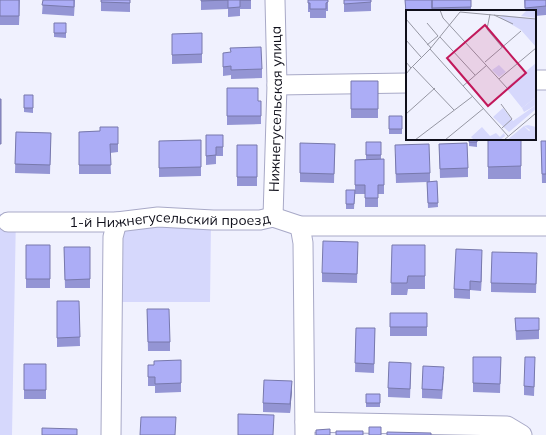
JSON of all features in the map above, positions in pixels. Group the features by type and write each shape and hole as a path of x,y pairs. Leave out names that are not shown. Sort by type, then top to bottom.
{"street":[{"name":"Нижнегусельская улица","path":"273,217 277,85 275,0"},
{"path":"277,85 406,83"},
{"name":"1-й Нижнегусельский проезд","path":"8,222 117,222 158,217 213,220 260,220 273,217 300,226 546,226"},
{"path":"111,435 113,237 117,222"},
{"path":"300,226 303,243 305,428 507,426 522,435"}],"shaded area":[{"path":"0,214 16,214 12,435 0,435"},
{"path":"211,225 210,302 119,302 120,241 125,231 136,226"}],"building":[{"path":"0,0 19,0 19,16 0,16"},
{"path":"43,0 74,0 74,7 42,5"},
{"path":"101,0 130,0 130,3 101,2"},
{"path":"201,0 228,0 201,1"},
{"path":"228,0 240,0 240,7 228,8"},
{"path":"308,0 328,0 326,3 326,9 310,9 310,3 308,3"},
{"path":"344,0 371,0 371,2 344,4"},
{"path":"405,0 432,0 432,10 406,10 406,12"},
{"path":"432,0 471,0 471,7 432,8"},
{"path":"525,0 546,0 546,6 525,8"},
{"path":"54,23 66,23 66,33 54,33"},
{"path":"202,33 202,54 172,55 172,34"},
{"path":"261,47 262,69 231,70 231,66 223,67 223,53 231,52 230,48"},
{"path":"351,81 378,81 378,109 351,109"},
{"path":"227,88 258,88 258,101 261,101 261,116 227,116"},
{"path":"24,95 33,95 33,108 24,108"},
{"path":"1,99 1,144 0,144"},
{"path":"389,116 402,116 402,129 389,129"},
{"path":"100,127 118,127 118,144 110,144 111,165 79,165 79,132 100,131"},
{"path":"16,132 51,133 50,165 15,164"},
{"path":"206,135 223,135 223,147 216,147 216,155 206,156"},
{"path":"201,140 201,167 159,168 159,141"},
{"path":"469,140 477,140 477,142 469,142"},
{"path":"488,140 521,140 521,166 488,167"},
{"path":"541,141 546,141 546,174 542,174"},
{"path":"366,142 381,142 381,155 366,155"},
{"path":"300,143 335,144 334,174 300,173"},
{"path":"467,143 468,168 440,169 439,144"},
{"path":"429,144 430,173 396,174 395,145"},
{"path":"237,145 257,145 257,177 237,177"},
{"path":"384,159 384,185 378,185 378,198 365,198 365,185 355,185 355,160"},
{"path":"437,181 438,203 428,203 427,182"},
{"path":"346,190 355,190 354,204 346,204"},
{"path":"323,241 358,242 357,274 322,273"},
{"path":"26,245 50,245 50,279 26,279"},
{"path":"392,245 425,245 425,276 408,276 407,283 391,283"},
{"path":"64,247 90,247 90,279 65,280"},
{"path":"456,249 482,250 481,282 470,281 470,290 454,289"},
{"path":"492,252 537,253 536,284 491,283"},
{"path":"57,301 79,301 80,337 57,338"},
{"path":"147,309 169,309 170,342 148,342"},
{"path":"390,313 427,313 427,327 390,327"},
{"path":"515,318 539,318 539,330 516,331"},
{"path":"356,328 375,328 374,364 355,363"},
{"path":"473,357 501,357 500,384 473,383"},
{"path":"525,357 535,357 534,387 524,386"},
{"path":"181,360 181,383 155,384 155,377 148,377 148,365 154,365 154,361"},
{"path":"389,362 411,363 410,389 388,388"},
{"path":"24,364 46,364 46,390 24,390"},
{"path":"423,366 444,367 442,390 422,389"},
{"path":"264,380 292,381 290,404 263,403"},
{"path":"366,394 380,394 380,403 366,403"},
{"path":"238,414 274,415 273,435 238,435"},
{"path":"141,417 176,417 175,435 140,435"},
{"path":"369,427 381,427 381,435 369,435"},
{"path":"42,428 77,429 77,435 42,435"},
{"path":"330,429 330,435 316,435 316,430"},
{"path":"336,431 363,431 363,435 336,435"},
{"path":"387,432 431,433 431,435 387,435"}]}
